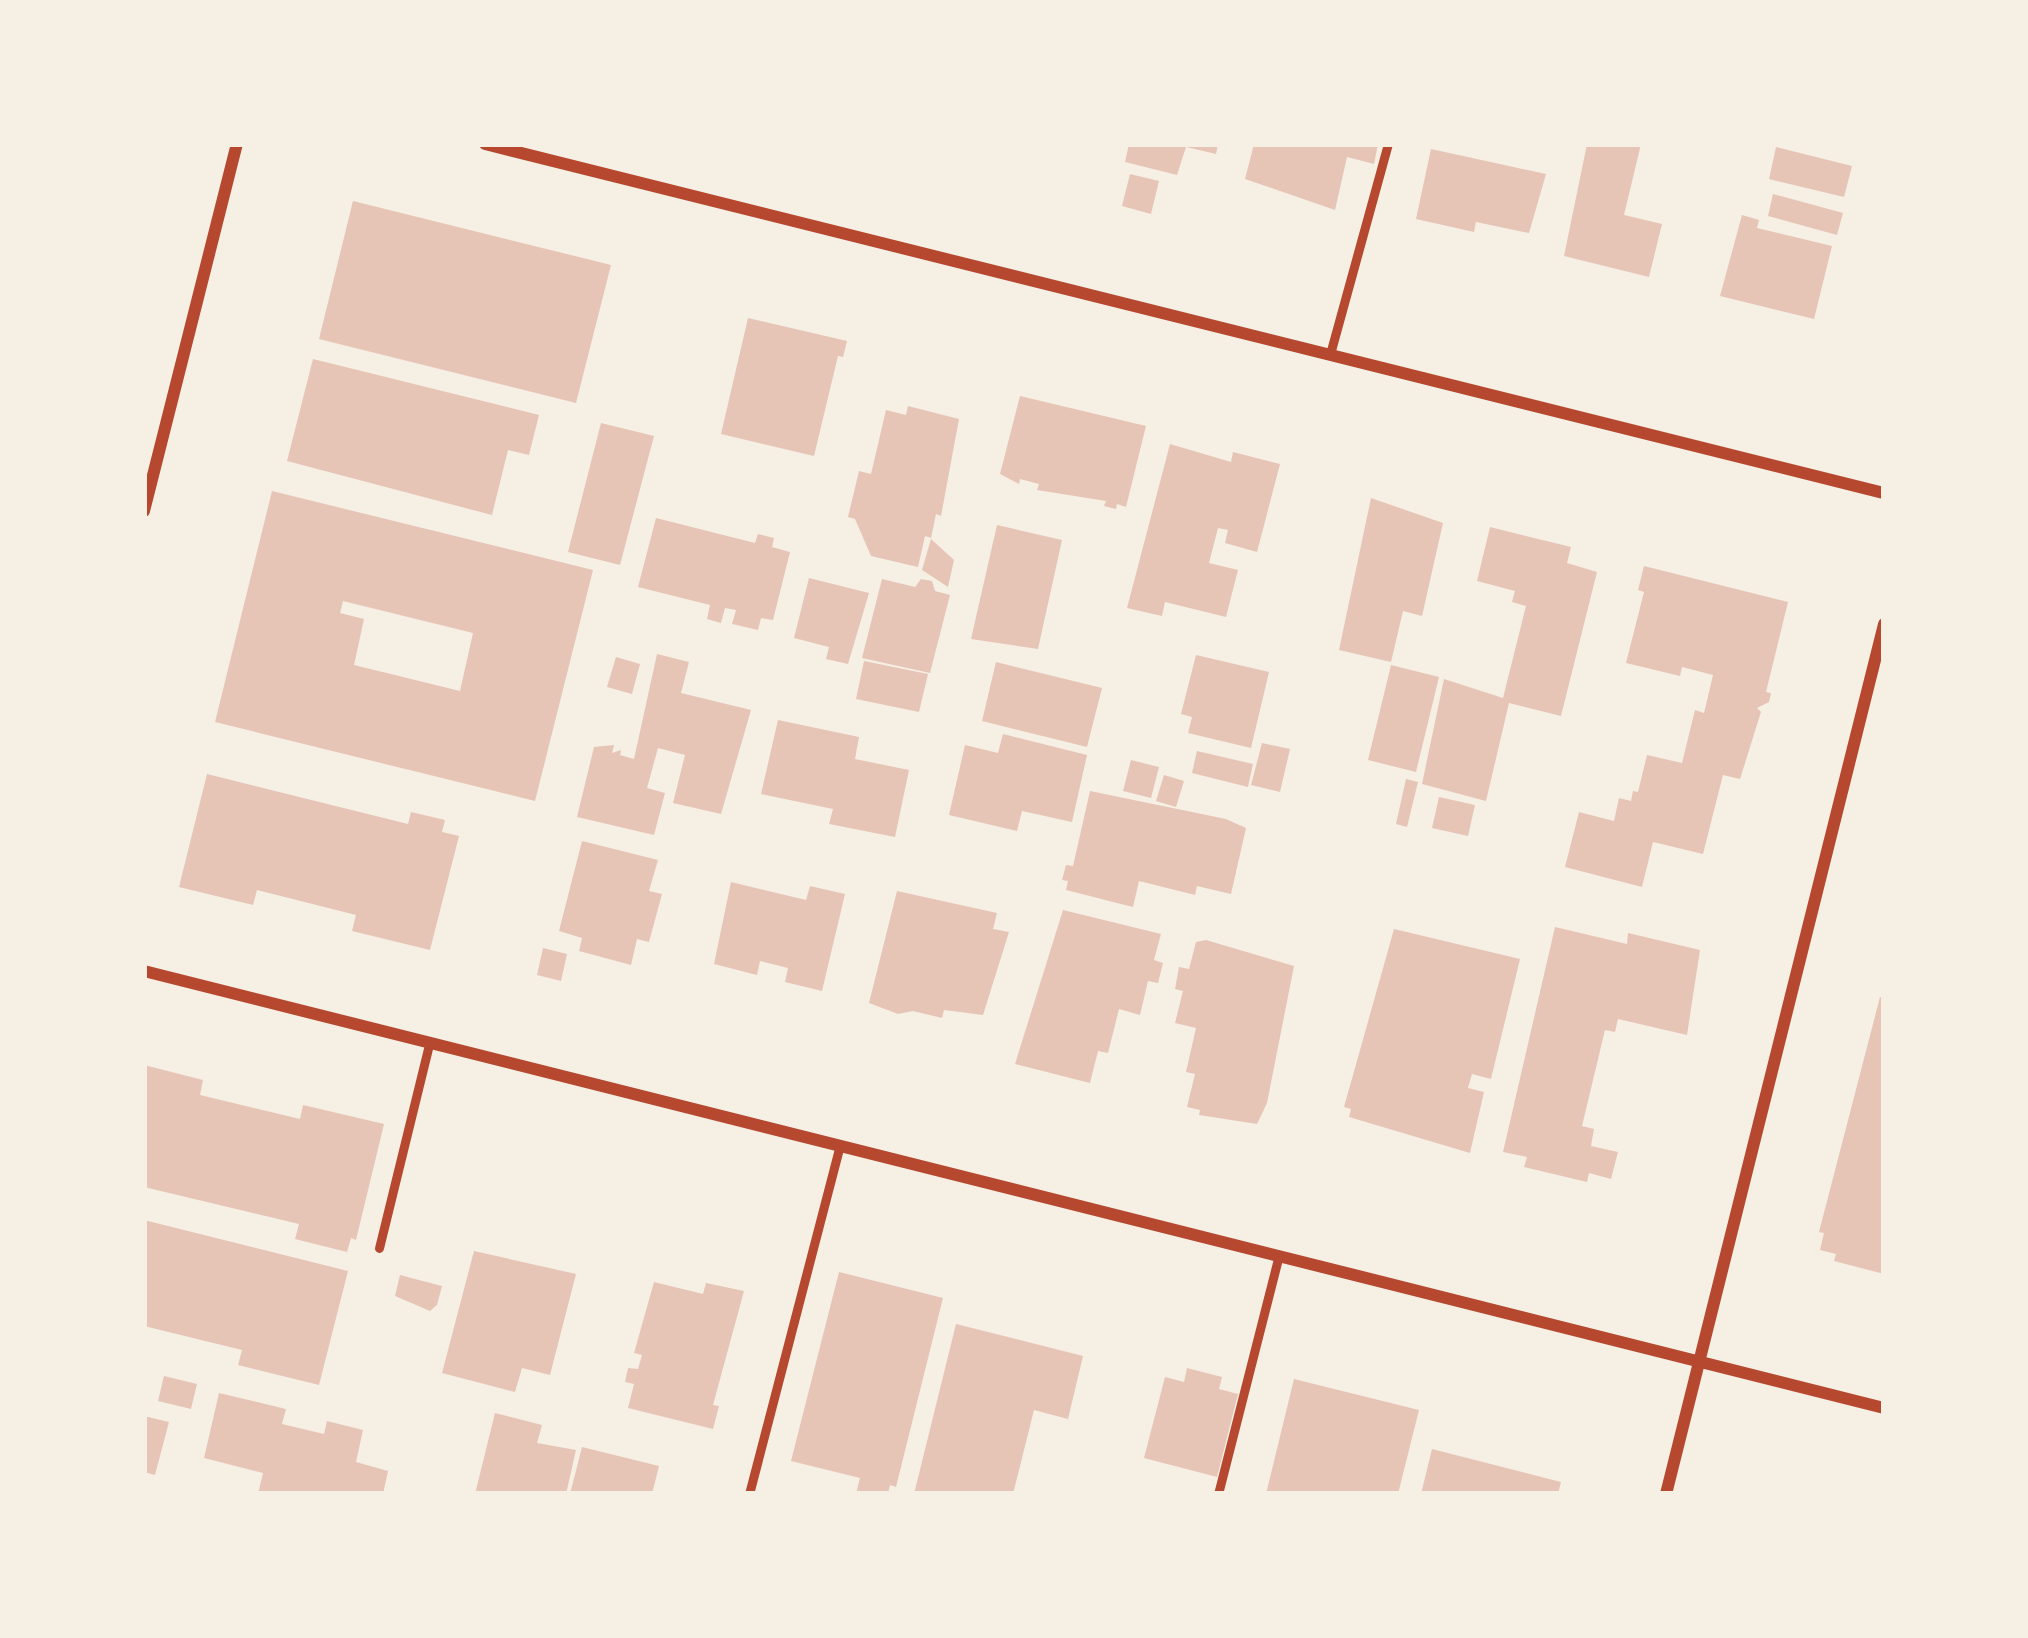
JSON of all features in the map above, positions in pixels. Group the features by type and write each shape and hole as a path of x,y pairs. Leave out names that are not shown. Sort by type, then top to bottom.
{"street":[{"path":"145,507 236,144"},
{"path":"485,144 1884,493"},
{"path":"1666,1494 1884,624"},
{"path":"144,971 1884,1408"}],"lane":[{"path":"1330,354 1388,144"},
{"path":"379,1248 429,1045"},
{"path":"749,1494 839,1148"},
{"path":"1218,1494 1278,1258"}],"building":[{"path":"1129,144 1218,144 1216,154 1186,147 1177,175 1125,162"},
{"path":"1254,144 1378,144 1374,164 1347,157 1335,210 1245,179"},
{"path":"1587,144 1641,144 1624,215 1662,224 1649,277 1564,256"},
{"path":"1776,147 1852,166 1844,197 1769,179"},
{"path":"1431,149 1546,174 1529,233 1476,222 1474,232 1416,219"},
{"path":"1130,174 1159,181 1151,214 1122,206"},
{"path":"1773,194 1843,213 1837,235 1768,216"},
{"path":"353,201 611,265 576,403 319,339"},
{"path":"1742,215 1759,220 1757,228 1832,246 1814,319 1720,296"},
{"path":"748,318 847,341 843,357 838,356 814,456 721,434"},
{"path":"313,359 539,415 529,455 508,450 492,515 287,461"},
{"path":"1020,396 1146,426 1126,507 1117,504 1116,509 1104,506 1106,501 1037,490 1039,484 1020,479 1019,484 1000,474"},
{"path":"908,406 959,419 941,516 936,514 931,538 925,536 918,567 871,556 855,519 848,517 859,471 871,474 886,410 906,415"},
{"path":"601,423 654,436 620,565 568,552"},
{"path":"1170,444 1231,462 1233,452 1280,464 1257,552 1225,543 1228,530 1218,528 1209,563 1238,570 1226,617 1165,602 1162,616 1127,608"},
{"path":"272,491 593,570 535,801 215,722","holes":["343,601 473,633 460,691 354,665 364,619 340,613"]},
{"path":"1371,498 1443,523 1422,616 1403,611 1391,662 1339,650"},
{"path":"656,518 755,543 758,534 774,538 772,547 790,552 773,620 761,618 758,630 732,624 736,610 725,608 721,623 707,619 710,605 638,587"},
{"path":"997,525 1062,540 1038,649 971,639"},
{"path":"1490,527 1571,547 1567,563 1597,572 1561,716 1509,703 1486,801 1422,784 1444,679 1503,698 1526,606 1512,602 1515,591 1477,581"},
{"path":"931,539 954,560 948,587 922,570"},
{"path":"1644,566 1788,602 1766,692 1771,693 1769,702 1757,708 1761,712 1740,779 1723,775 1703,854 1653,842 1642,887 1565,867 1579,812 1614,821 1619,798 1631,801 1633,791 1638,792 1647,755 1682,763 1695,710 1704,713 1713,675 1682,667 1680,676 1626,663 1644,592 1638,590"},
{"path":"809,578 869,593 848,664 826,659 829,647 794,638"},
{"path":"882,579 915,587 921,579 932,581 935,591 950,595 930,673 862,658"},
{"path":"657,654 689,662 681,693 751,710 721,814 673,803 685,755 658,748 647,788 665,793 654,835 577,817 594,747 614,745 612,753 621,750 620,755 634,759"},
{"path":"1196,655 1269,672 1251,748 1188,733 1192,717 1181,714"},
{"path":"616,657 640,664 632,694 607,687"},
{"path":"864,661 928,674 919,712 856,699"},
{"path":"996,662 1102,688 1087,747 982,721"},
{"path":"1391,665 1439,677 1416,772 1368,760"},
{"path":"778,720 859,737 855,759 909,770 895,837 829,824 833,809 761,794"},
{"path":"1003,734 1087,755 1072,822 1022,811 1017,831 949,815 965,745 998,753"},
{"path":"1262,743 1290,749 1280,792 1251,785"},
{"path":"1197,751 1253,764 1248,787 1192,773"},
{"path":"1131,760 1159,767 1151,798 1123,791"},
{"path":"207,774 408,824 411,812 445,820 442,832 459,836 430,950 352,931 356,915 257,890 253,905 179,887"},
{"path":"1164,775 1184,781 1176,807 1156,801"},
{"path":"1406,779 1418,782 1407,827 1396,824"},
{"path":"1090,791 1226,819 1246,828 1231,894 1197,886 1195,895 1139,881 1133,907 1066,890 1068,881 1062,880 1066,865 1073,866"},
{"path":"1439,797 1475,805 1468,836 1432,828"},
{"path":"582,841 658,860 649,891 662,894 649,942 637,939 631,965 579,951 582,938 559,931"},
{"path":"731,882 806,900 810,886 845,894 822,991 785,982 788,968 760,961 757,975 714,964"},
{"path":"897,891 997,913 993,929 1009,932 983,1015 944,1010 942,1018 913,1011 898,1014 869,1003"},
{"path":"1063,910 1161,934 1154,960 1163,963 1158,983 1148,981 1140,1015 1119,1009 1108,1053 1098,1051 1090,1083 1015,1064"},
{"path":"1555,927 1627,944 1628,933 1700,950 1687,1035 1618,1019 1615,1032 1605,1030 1582,1126 1594,1129 1591,1146 1618,1152 1611,1179 1589,1173 1587,1182 1524,1167 1527,1157 1503,1152"},
{"path":"1394,929 1520,959 1491,1079 1472,1074 1468,1088 1484,1092 1470,1153 1349,1117 1351,1109 1344,1107"},
{"path":"1206,940 1294,966 1267,1103 1257,1124 1199,1115 1200,1110 1187,1107 1195,1074 1186,1072 1196,1028 1175,1023 1183,991 1175,989 1179,967 1189,969 1196,942"},
{"path":"543,948 567,954 561,981 537,975"},
{"path":"1880,997 1884,998 1884,1274 1834,1261 1836,1254 1820,1250 1824,1233 1819,1232"},
{"path":"144,1065 203,1080 200,1095 300,1119 303,1105 384,1124 356,1240 351,1238 347,1252 295,1239 299,1224 144,1187"},
{"path":"144,1220 348,1271 319,1385 238,1365 242,1350 144,1326"},
{"path":"474,1251 576,1274 550,1375 522,1368 515,1392 442,1373"},
{"path":"839,1272 943,1298 896,1487 890,1485 888,1494 856,1494 860,1478 791,1461"},
{"path":"400,1275 442,1286 437,1305 430,1311 395,1296"},
{"path":"654,1282 703,1294 706,1283 744,1291 713,1405 719,1406 713,1429 628,1408 634,1384 625,1382 628,1368 638,1369 642,1355 634,1353"},
{"path":"956,1324 1083,1356 1068,1419 1034,1410 1013,1494 914,1494"},
{"path":"1187,1368 1222,1377 1219,1389 1238,1394 1217,1477 1144,1458 1165,1377 1184,1382"},
{"path":"164,1376 197,1384 191,1409 158,1401"},
{"path":"1294,1379 1419,1410 1398,1494 1266,1494"},
{"path":"219,1393 286,1409 282,1424 324,1434 327,1421 363,1430 356,1462 388,1471 383,1494 258,1494 263,1473 204,1458"},
{"path":"495,1413 542,1425 537,1443 576,1450 566,1494 475,1494"},
{"path":"144,1416 169,1422 155,1475 144,1472"},
{"path":"582,1447 659,1466 652,1494 570,1494"},
{"path":"1432,1449 1561,1482 1558,1494 1421,1494"}]}
